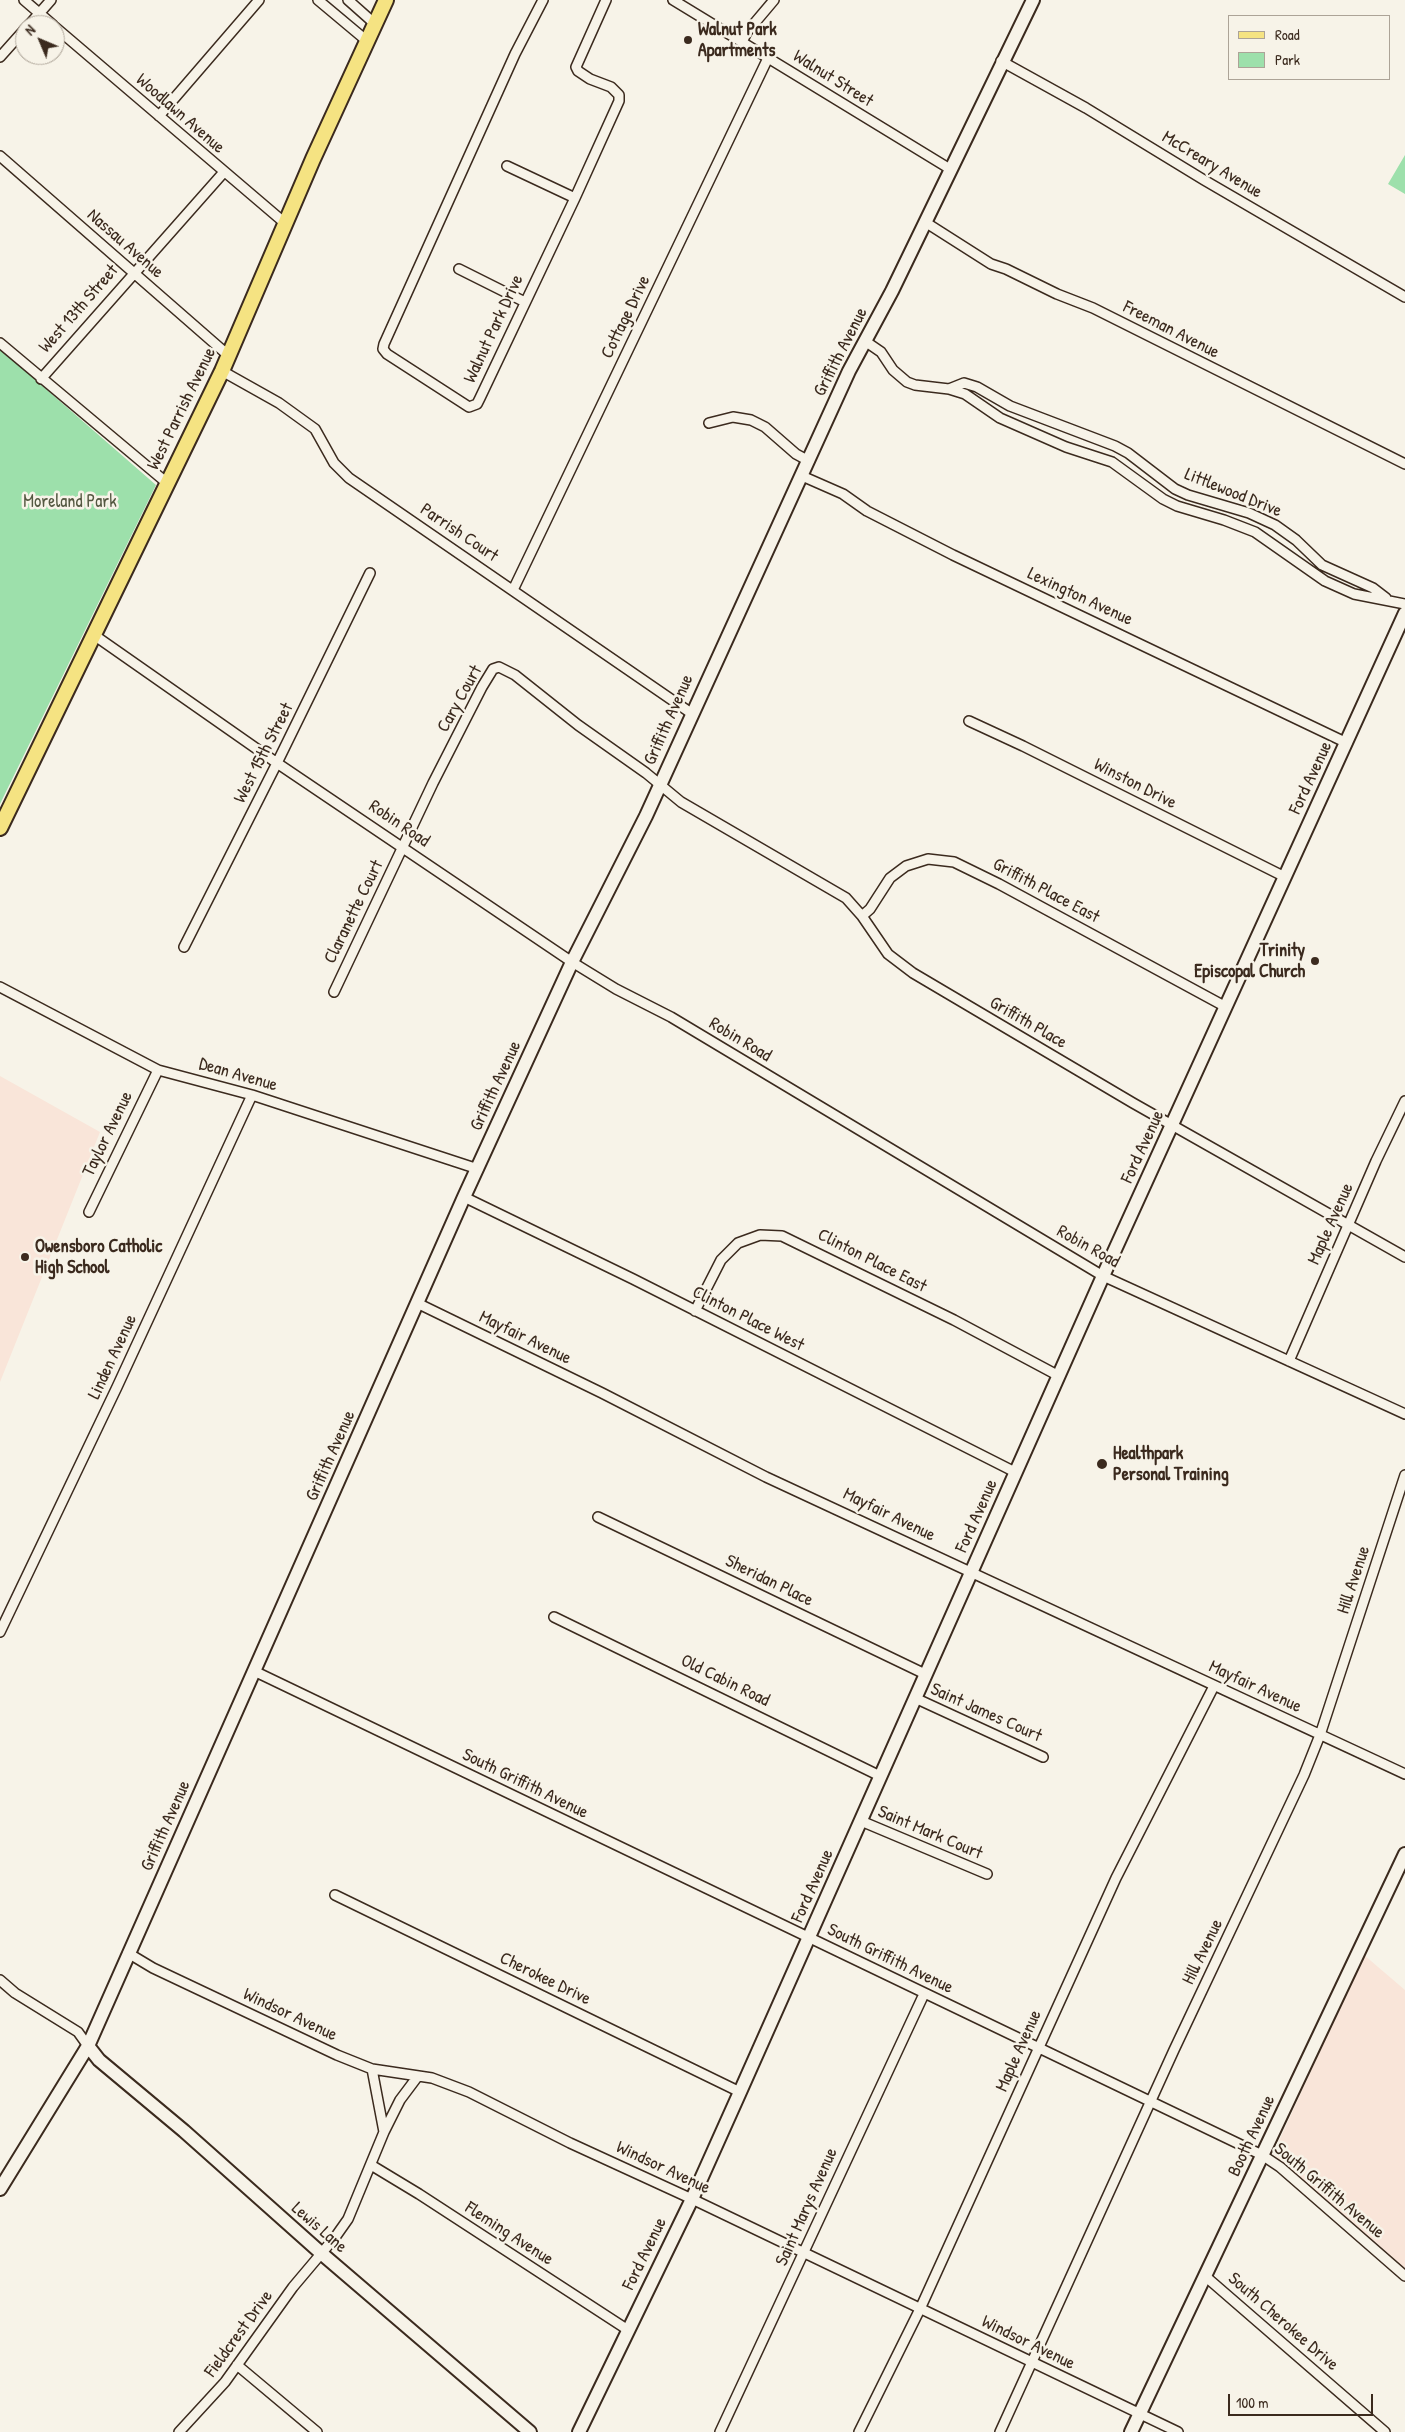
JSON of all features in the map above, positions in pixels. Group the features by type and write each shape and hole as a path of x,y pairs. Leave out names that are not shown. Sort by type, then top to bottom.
{"main road":[{"name":"West Parrish Avenue","path":"1,825 229,356 386,0"}],"street":[{"name":"Woodlawn Avenue","path":"24,0 40,13"},
{"path":"40,13 51,0"},
{"path":"158,116 259,0"},
{"path":"318,0 367,41"},
{"path":"348,0 375,24"},
{"name":"Walnut Park Drive","path":"543,0 515,54 383,348 394,360 464,404 473,407 477,404 619,101 616,91 583,75 576,67 606,0"},
{"name":"Walnut Street","path":"673,0 950,169"},
{"path":"742,42 747,32 774,0"},
{"name":"Griffith Avenue","path":"0,2189 88,2046 464,1197 572,962 659,785 849,371 866,341 925,222 1032,0"},
{"name":"Woodlawn Avenue","path":"65,36 286,224"},
{"path":"0,57 15,40"},
{"name":"Cottage Drive","path":"513,590 768,58"},
{"name":"McCreary Avenue","path":"1001,61 1086,108 1204,180 1405,297"},
{"name":"Nassau Avenue","path":"0,156 229,356"},
{"path":"507,166 575,198"},
{"name":"West 13th Street","path":"40,379 133,272 224,172"},
{"name":"Freeman Avenue","path":"925,222 990,264 1093,308 1405,464"},
{"path":"459,269 525,302"},
{"name":"Littlewood Drive","path":"866,341 881,352 893,370 907,382 949,389 965,394 1000,418 1066,447 1112,462 1177,506 1224,520 1255,532 1325,581 1354,594 1405,604"},
{"path":"0,343 40,379 167,483"},
{"name":"Parrish Court","path":"222,371 279,403 308,423 320,437 334,463 350,478 691,713"},
{"name":"Littlewood Drive","path":"949,389 964,384 976,387 1010,406 1115,446 1128,453 1175,489 1188,495 1249,513 1275,525 1296,540 1322,565 1373,588 1388,600"},
{"path":"709,423 732,417 751,420 765,427 796,454 809,461"},
{"name":"Lexington Avenue","path":"802,476 843,494 867,511 953,555 1347,743"},
{"name":"West 15th Street","path":"184,947 370,573"},
{"name":"Ford Avenue","path":"579,2432 692,2199 1103,1276 1405,613"},
{"name":"Robin Road","path":"94,635 277,763 572,962 616,989 671,1017 1103,1276 1405,1414"},
{"name":"Cary Court","path":"404,847 482,687 496,667 515,675 578,725 646,773 659,785"},
{"name":"Winston Drive","path":"969,721 1285,877"},
{"name":"Griffith Place","path":"659,785 681,802 846,898 862,916 888,954 913,974 1405,1258"},
{"name":"Claranette Court","path":"334,992 404,847"},
{"name":"Griffith Place East","path":"862,916 870,909 890,878 906,866 928,859 954,862 999,884 1226,1007"},
{"name":"Dean Avenue","path":"0,987 158,1070 252,1095 478,1169"},
{"name":"Taylor Avenue","path":"89,1212 158,1070"},
{"name":"Linden Avenue","path":"0,1632 122,1378 252,1095"},
{"name":"Maple Avenue","path":"1289,1361 1348,1224 1405,1101"},
{"name":"Clinton Place West","path":"464,1197 1015,1472"},
{"name":"Clinton Place East","path":"695,1311 721,1260 738,1243 760,1234 782,1236 954,1320 1059,1376"},
{"name":"Mayfair Avenue","path":"417,1303 602,1393 766,1476 1405,1774"},
{"name":"Hill Avenue","path":"1000,2432 1320,1735 1405,1475"},
{"name":"Sheridan Place","path":"598,1517 925,1674"},
{"name":"Old Cabin Road","path":"554,1618 880,1776"},
{"name":"South Griffith Avenue","path":"254,1672 1262,2155 1280,2167 1405,2276"},
{"name":"Maple Avenue","path":"859,2432 920,2309 1116,1878 1214,1686"},
{"name":"Saint James Court","path":"915,1698 1043,1757"},
{"name":"Saint Mark Court","path":"861,1821 987,1874"},
{"name":"Booth Avenue","path":"1131,2432 1405,1854"},
{"name":"Cherokee Drive","path":"336,1895 740,2092"},
{"name":"Windsor Avenue","path":"128,1953 153,1968 224,2003 337,2055 372,2069 432,2078 469,2092 570,2143 692,2199 1178,2432"},
{"path":"0,1980 15,1992 78,2032 88,2046"},
{"name":"Saint Marys Avenue","path":"720,2432 804,2254 867,2112 924,1994"},
{"name":"Lewis Lane","path":"88,2046 99,2060 184,2131 321,2254 530,2432"},
{"path":"372,2069 384,2132"},
{"name":"Fieldcrest Drive","path":"179,2432 238,2365 293,2287 348,2218 384,2132 400,2100 418,2076"},
{"name":"Fleming Avenue","path":"371,2165 419,2194 628,2330"},
{"name":"South Cherokee Drive","path":"1205,2276 1385,2432"},
{"path":"238,2365 317,2432"}],"shaded area":[{"name":"Owensboro Catholic High School","path":"0,1076 100,1132 0,1382"},
{"path":"1364,1955 1405,1990 1405,2268 1273,2154"}],"green space":[{"path":"1405,155 1405,194 1388,184"},
{"name":"Moreland Park","path":"0,349 156,485 0,804"}],"place":[{"name":"Walnut Park Apartments","path":"688,40"},
{"name":"Trinity Episcopal Church","path":"1315,961"},
{"name":"Owensboro Catholic High School","path":"25,1257"},
{"name":"Healthpark Personal Training","path":"1102,1464"}]}
